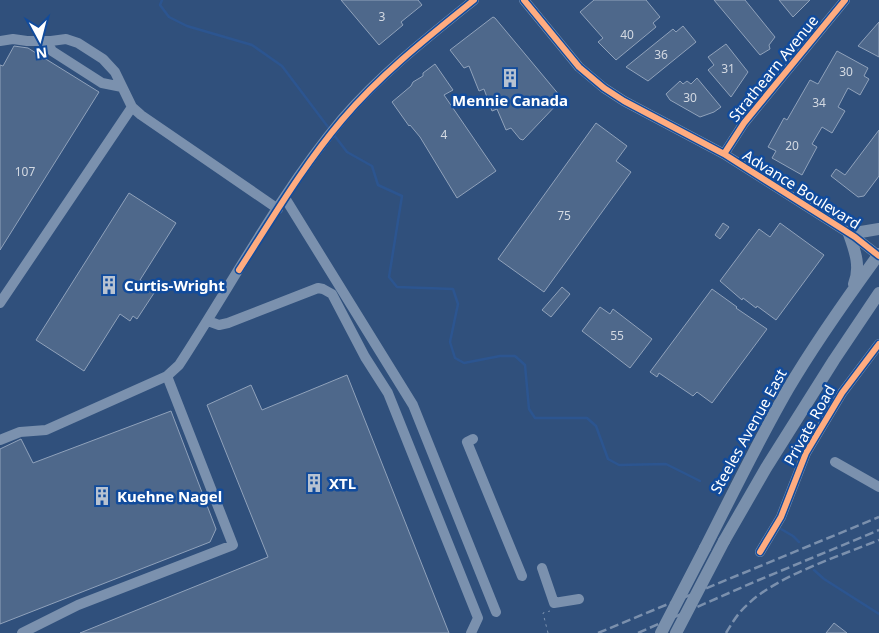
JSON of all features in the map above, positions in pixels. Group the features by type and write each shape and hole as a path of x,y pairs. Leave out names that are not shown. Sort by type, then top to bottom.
{"main road":[{"path":"852,291 858,275 857,257 849,234 879,229"},
{"name":"Steeles Avenue East","path":"660,633 788,389 852,291 879,255"},
{"path":"676,633 724,541 770,461 849,336 879,293"}],"street":[{"path":"0,440 20,432 46,430 167,376 179,365 285,198 322,145 343,119 412,50 474,0"},
{"name":"Advance Boulevard","path":"524,0 579,67 604,88 624,101 724,154 879,255"},
{"name":"Strathearn Avenue","path":"724,154 744,123 772,87 845,0"},
{"path":"0,41 13,39 27,41 66,39 78,43 103,59 114,72 132,107 141,115 278,210"},
{"path":"47,41 52,51 102,83 122,87"},
{"path":"0,304 132,107"},
{"path":"285,198 413,405 496,612"},
{"path":"208,321 219,325 228,323 318,288 332,294 365,357 388,393 478,618 471,633"},
{"name":"Private Road","path":"760,552 781,517 806,453 842,393 875,358 879,344"},
{"path":"22,633 78,605 233,545 167,376"},
{"path":"473,440 467,442 522,576"},
{"path":"835,462 879,487"},
{"path":"542,568 554,603 579,599"}],"path":[{"path":"548,633 543,613 552,610"}],"building":[{"path":"341,0 418,0 422,5 401,22 403,25 379,45"},
{"path":"594,0 646,0 660,17 653,23 656,27 616,60 598,42 603,38 580,12"},
{"path":"714,0 745,0 775,37 769,45 770,49 760,55"},
{"path":"779,0 810,0 793,17"},
{"name":"Mennie Canada","path":"493,17 560,96 560,101 523,140 511,128 506,130 497,109 492,111 484,89 479,91 469,66 464,68 450,50"},
{"path":"879,22 879,57 858,46"},
{"path":"683,26 696,42 648,81 626,67 673,29 676,32"},
{"path":"726,44 748,72 731,97 708,70 714,65 708,57"},
{"path":"14,46 28,48 99,92 0,250 0,65 3,66"},
{"path":"837,51 868,68 864,76 869,79 860,95 848,88 838,107 845,111 832,133 822,127 812,144 817,147 802,175 772,158 776,151 768,147 784,118 787,120 810,80 818,84"},
{"path":"435,64 453,90 444,95 496,171 457,198 420,137 409,126 392,102"},
{"path":"697,78 721,107 714,112 700,117 670,100 666,94 680,81 683,84 687,81 691,84"},
{"path":"596,123 627,146 616,161 631,172 544,292 498,259"},
{"path":"879,130 879,176 864,196 858,197 831,176 836,169 845,175"},
{"name":"Curtis-Wright","path":"129,193 176,223 140,280 156,290 137,319 133,316 130,321 120,314 84,371 36,340"},
{"path":"723,223 729,227 720,239 715,235"},
{"path":"780,223 824,255 776,320 757,306 756,308 743,298 742,300 720,281 759,229 770,237"},
{"path":"562,287 570,294 551,317 542,310"},
{"path":"712,289 767,329 712,403 697,392 693,396 659,373 657,377 650,372"},
{"path":"600,307 610,314 613,309 652,339 630,368 582,331"},
{"name":"XTL","path":"347,375 449,633 80,633 268,557 207,405 251,385 262,410"},
{"name":"Kuehne Nagel","path":"171,411 216,529 210,542 0,624 0,449 21,439 33,463"},
{"path":"834,623 847,633 826,633"}],"waterway":[{"path":"162,0 160,5 169,17 187,26 252,45 282,66 331,131"},
{"path":"334,135 347,152 372,166 378,185 402,196 389,277 397,287 453,289 458,304 450,342 455,358 464,363 500,356 515,356 525,365 529,409 535,418 587,418 596,426 608,459 619,465 666,464 700,481"},
{"path":"781,529 799,542"},
{"path":"814,570 824,579 879,614"}],"railway":[{"path":"598,633 879,517"},
{"path":"638,633 879,530"},
{"path":"726,633 744,608 774,585 809,568 879,540"}],"cycle path":[{"path":"239,270 301,174 342,120 389,72 422,42 474,0"},
{"path":"524,0 579,67 604,88 624,101 724,154 855,237 879,256"},
{"path":"724,154 744,123 845,0"},
{"path":"760,552 781,517 806,453 842,393 879,344"}],"place":[{"name":"Mennie Canada","path":"510,78"},
{"name":"Curtis-Wright","path":"109,285"},
{"name":"XTL","path":"314,483"},
{"name":"Kuehne Nagel","path":"102,496"}]}
